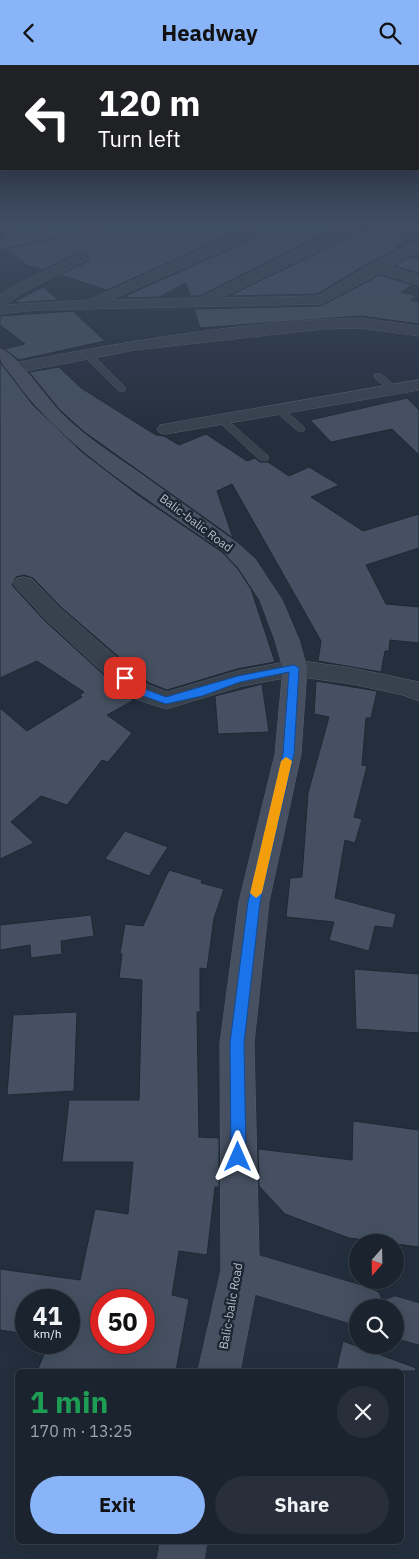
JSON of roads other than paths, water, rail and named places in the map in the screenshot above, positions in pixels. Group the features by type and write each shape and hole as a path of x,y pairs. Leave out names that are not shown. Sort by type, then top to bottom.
{"main road":[{"name":"Balic-balic Road","path":"8,361 34,395 58,421 95,451 230,547 247,564 271,600 287,640 294,668 288,754 254,902 237,1043 240,1270 219,1369"},
{"path":"240,1270 349,1303"},
{"path":"404,1320 419,1324"},
{"path":"180,1559 183,1544"}],"street":[{"path":"0,302 13,293"},
{"path":"85,306 115,293"},
{"path":"199,303 220,293"},
{"path":"0,310 37,306 321,301 334,293"},
{"path":"8,361 323,324 361,323 419,331"},
{"path":"166,429 277,408 419,385"},
{"path":"24,584 53,614 139,691 166,701 198,693 238,679 294,668 352,676 410,688 419,693"}],"lane":[{"path":"86,353 122,389"},
{"path":"378,375 393,389"},
{"path":"277,408 301,429"},
{"path":"221,419 264,458"}]}
